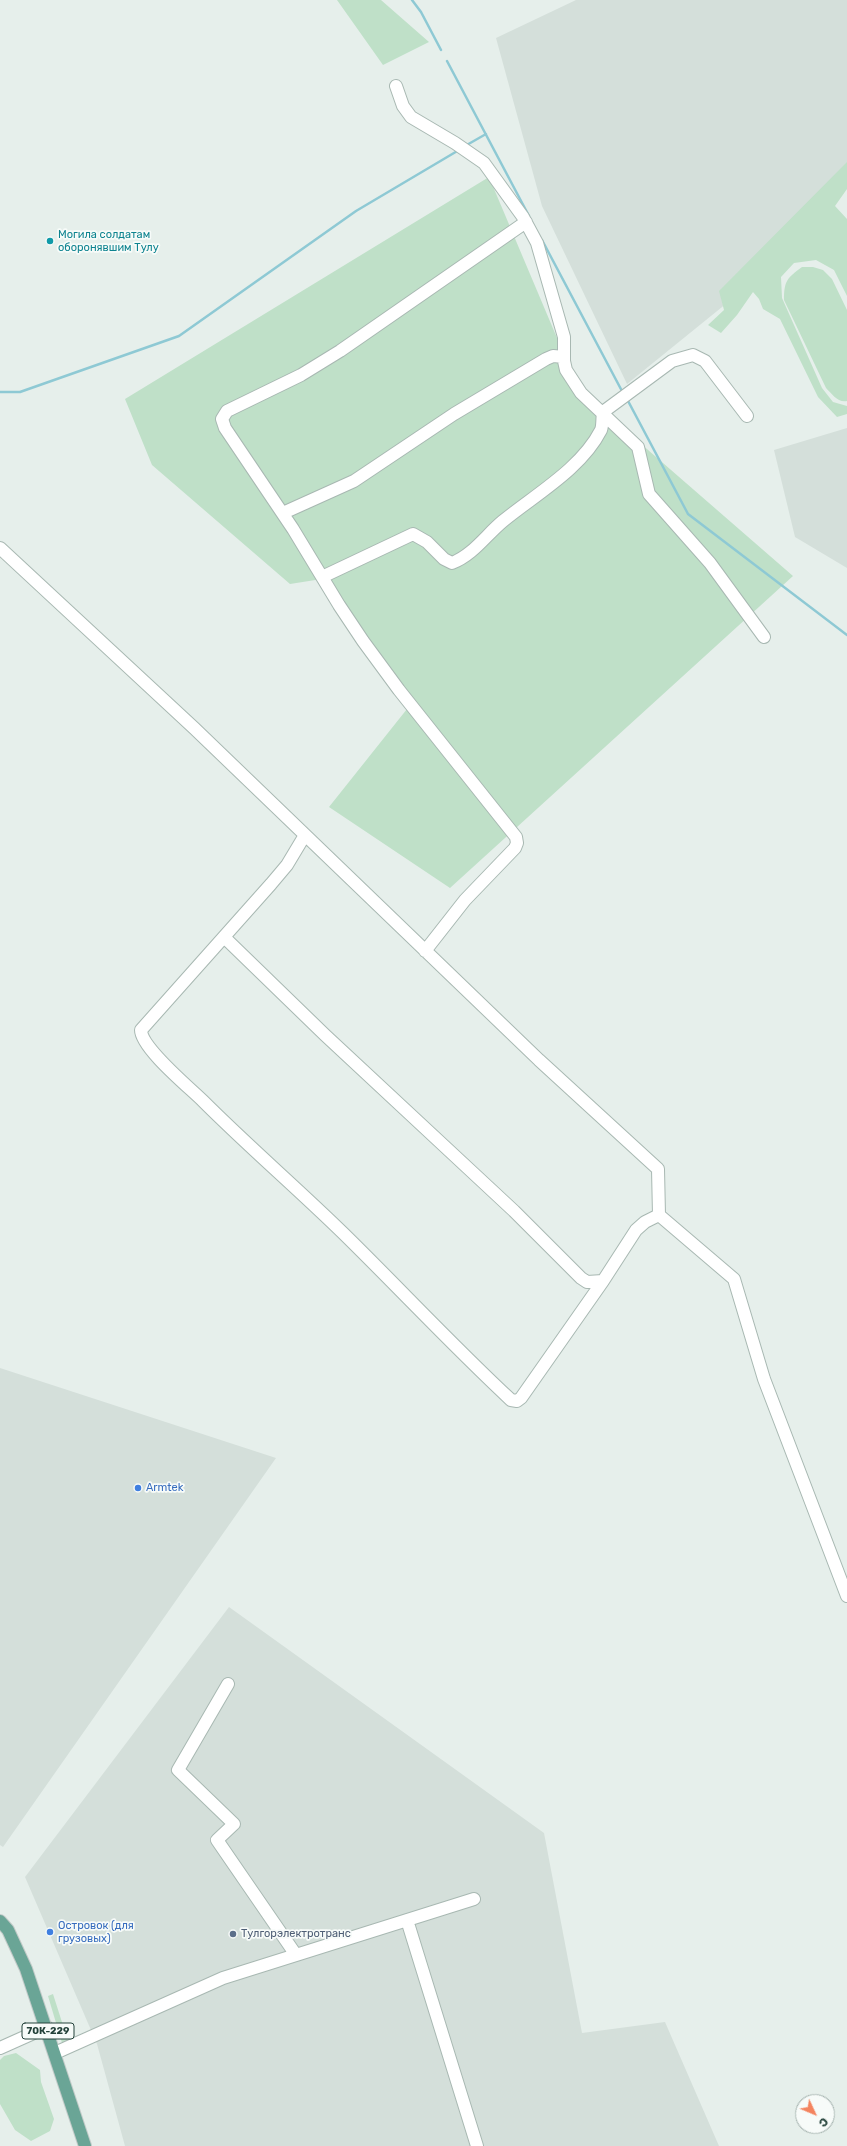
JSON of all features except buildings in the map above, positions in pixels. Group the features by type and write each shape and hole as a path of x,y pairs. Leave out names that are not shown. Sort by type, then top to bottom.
{"main road":[{"name":"70К-229","path":"0,1921 8,1930 17,1946 47,2027 86,2146"}],"street":[{"path":"396,86 404,106 411,117 455,142 488,167 526,222 537,244 564,337 564,357 566,370 581,392 638,447 649,494 710,563 764,637"},
{"path":"425,951 465,900 515,848 517,843 516,837 399,690 343,611 283,514 225,428 223,423 224,415 234,408 300,375 340,351 526,222"},
{"path":"322,577 413,534 427,542 444,559 452,564 463,559 502,522 556,481 577,461 601,428 603,412 672,361 693,355 705,361 747,416"},
{"path":"283,514 354,481 454,414 546,359 553,356 564,357"},
{"path":"0,548 194,728 539,1060 658,1169 658,1215 734,1280 764,1379 847,1596"},
{"path":"305,835 287,865 141,1030 145,1043 244,1141 339,1229 460,1352 511,1400 517,1401 521,1398 603,1281 636,1230 645,1222 658,1215"},
{"path":"224,938 325,1035 514,1211 580,1278 587,1282 603,1281"},
{"path":"228,1684 178,1770 234,1824 217,1840 296,1955"},
{"path":"55,2053 223,1978 474,1899"},
{"path":"407,1920 477,2146"},
{"path":"0,2048 47,2027"}],"shaded area":[{"path":"576,0 847,0 847,184 727,303 627,384 542,206 496,38"},
{"path":"847,428 847,568 795,537 774,450"},
{"path":"0,1368 276,1458 3,1847 0,1845"},
{"path":"229,1607 544,1833 582,2033 665,2022 719,2146 125,2146 97,2044 25,1877"}],"green space":[{"path":"337,0 381,0 429,42 383,65"},
{"path":"847,162 847,189 835,206 847,219 847,296 834,270 816,260 794,263 781,277 782,298 822,388 833,402 847,406 847,414 837,417 818,397 780,319 763,309 759,299 753,292 737,315 721,333 708,325 724,310 719,291"},
{"path":"489,177 579,390 793,576 450,888 329,807 407,709 328,578 290,584 152,465 125,399"},
{"path":"802,267 813,267 823,270 832,279 847,310 847,401 841,401 826,388 784,300 787,280"},
{"path":"53,1994 68,2041 62,2043 48,1996"},
{"path":"16,2053 40,2070 41,2082 54,2119 50,2131 31,2141 15,2130 0,2104 0,2060 4,2056"}],"waterway":[{"path":"412,0 421,12 441,50"},
{"path":"447,61 529,216"},
{"path":"465,146 486,134"},
{"path":"0,392 20,392 179,336 356,211 459,150"},
{"path":"542,240 623,393"},
{"path":"627,399 688,514 847,635"}],"place":[{"name":"Могила солдатам оборонявшим Тулу","path":"50,241"},
{"name":"Armtek","path":"138,1488"},
{"name":"Островок (для грузовых)","path":"50,1932"},
{"name":"Тулгорэлектротранс","path":"233,1934"}]}
